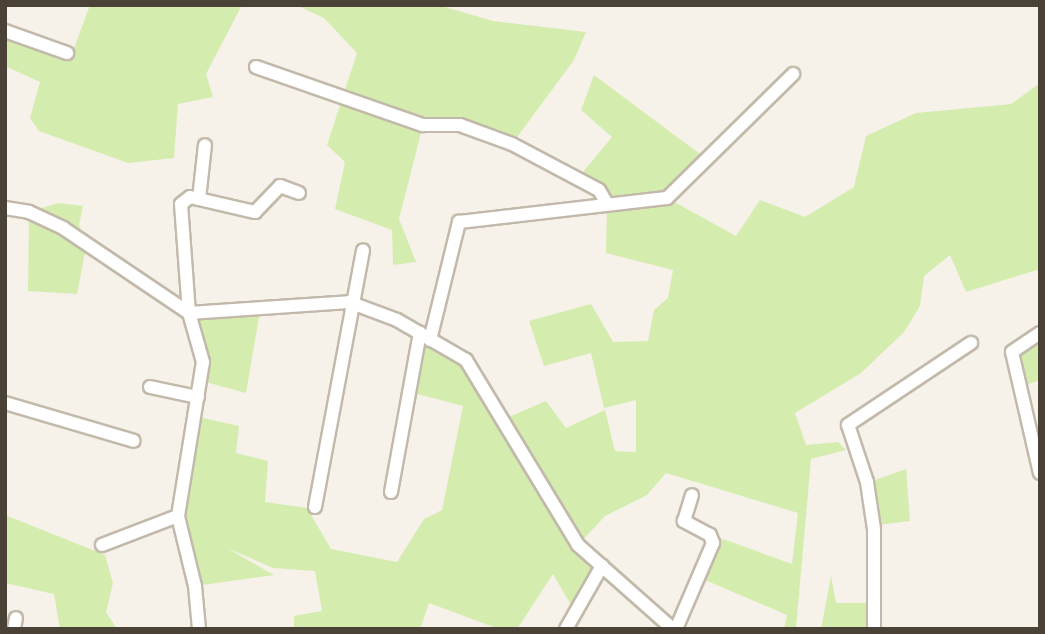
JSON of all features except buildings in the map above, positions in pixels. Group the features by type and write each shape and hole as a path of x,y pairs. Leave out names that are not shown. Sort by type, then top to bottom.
{"street":[{"path":"5,31 67,53"},
{"path":"256,67 423,125 460,125 512,144 599,190 607,204"},
{"path":"391,492 425,337 459,222 667,198 793,74"},
{"path":"199,199 205,145"},
{"path":"199,629 195,586 177,516 204,362 189,313 180,210 186,198 255,212 280,186 299,193"},
{"path":"5,208 30,212 62,228 189,313 349,302 425,337 466,360 478,375 554,509 579,545 675,629 713,543 710,535 684,521 692,495"},
{"path":"316,508 349,302 363,250"},
{"path":"1040,333 1012,352 1040,473"},
{"path":"874,629 874,529 867,482 848,425 971,344"},
{"path":"150,387 198,397"},
{"path":"5,403 134,441"},
{"path":"1026,414 1040,410"},
{"path":"102,545 177,516"},
{"path":"566,629 602,566"}],"green space":[{"path":"90,5 242,5 206,74 213,97 178,104 174,158 128,163 39,131 30,118 40,82 5,66 5,31 70,59"},
{"path":"296,5 438,5 493,21 586,32 574,60 512,144 460,125 423,125 399,219 416,262 393,265 392,230 335,209 345,162 327,145 357,53 324,18"},
{"path":"594,75 708,160 667,198 736,236 760,200 805,217 854,187 866,136 916,113 1011,104 1040,83 1040,269 966,292 950,255 924,276 920,306 904,332 861,373 795,413 806,445 838,442 846,450 811,459 796,629 784,629 787,615 698,577 713,543 723,539 792,564 798,513 666,473 647,495 605,516 579,544 602,566 575,612 553,574 517,629 499,629 429,603 420,629 294,629 294,616 322,611 315,571 273,568 227,548 274,575 195,586 180,529 194,416 239,426 236,453 268,461 265,502 307,508 331,549 397,562 424,519 442,510 463,406 410,392 420,333 466,360 502,420 546,401 566,428 605,410 615,451 636,452 636,400 604,408 591,353 544,366 529,321 591,304 613,342 648,341 654,310 668,298 673,270 606,253 607,204 578,178 612,137 581,110"},
{"path":"58,203 83,206 79,225 87,242 77,294 28,291 29,212"},
{"path":"260,311 246,393 202,381 189,313"},
{"path":"1040,342 1040,380 1023,386 1016,354"},
{"path":"906,469 910,521 878,525 875,480"},
{"path":"5,515 105,555 113,583 106,612 117,629 60,629 54,594 5,583"},
{"path":"831,576 836,603 872,603 870,629 821,629"}]}
